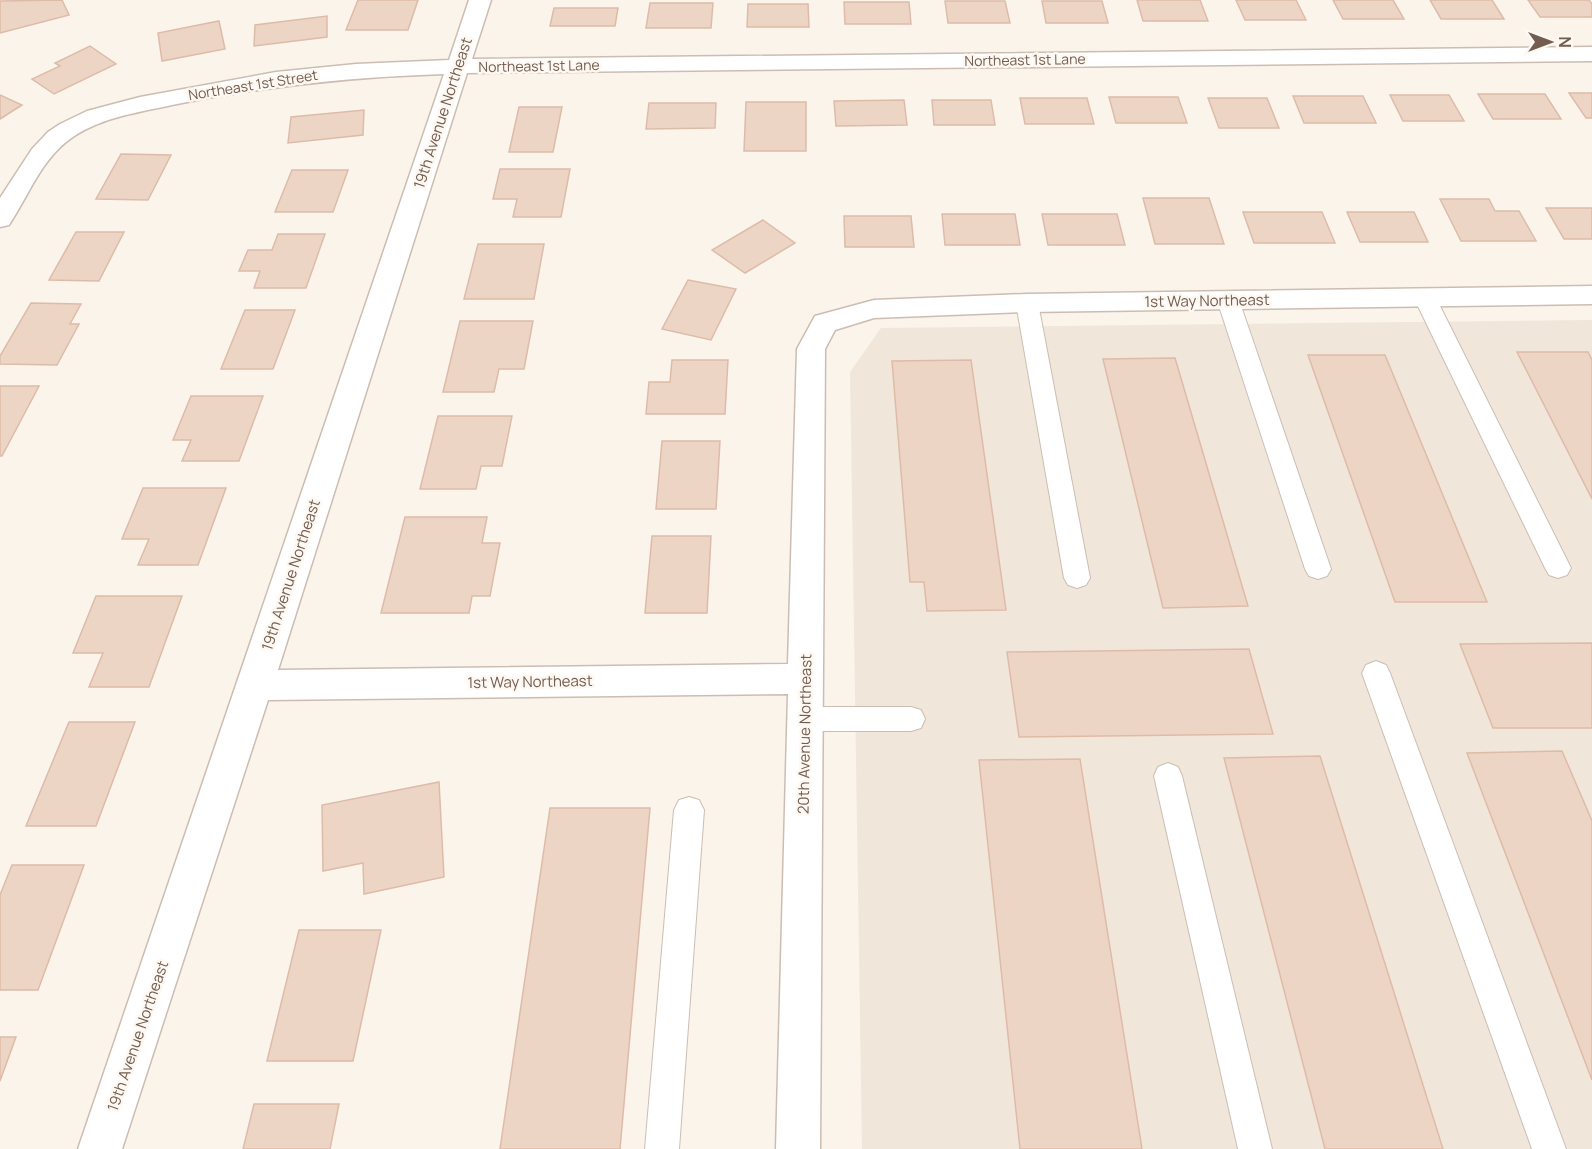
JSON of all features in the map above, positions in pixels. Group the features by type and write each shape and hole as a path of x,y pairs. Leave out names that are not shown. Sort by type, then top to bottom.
{"street":[{"name":"19th Avenue Northeast","path":"100,1149 480,0"},
{"name":"Northeast 1st Lane","path":"458,67 1592,54"},
{"name":"Northeast 1st Street","path":"0,219 44,151 75,125 97,116 232,86 310,75 388,68 458,67"},
{"name":"1st Way Northeast","path":"825,323 874,309 1026,303 1592,295"},
{"name":"20th Avenue Northeast","path":"798,1149 811,349 825,323"},
{"name":"1st Way Northeast","path":"255,685 806,679"}],"lane":[{"path":"1425,298 1558,568"},
{"path":"1228,300 1318,569"},
{"path":"1026,303 1077,578"},
{"path":"1376,674 1549,1149"},
{"path":"805,719 911,719"},
{"path":"1168,776 1255,1149"},
{"path":"662,1149 688,810"}],"shaded area":[{"path":"1592,320 1592,1149 862,1149 850,372 881,328"}],"building":[{"path":"62,0 69,15 0,33 0,1"},
{"path":"358,0 418,0 408,30 346,30"},
{"path":"1137,0 1200,0 1208,21 1143,21"},
{"path":"1236,0 1296,0 1306,20 1245,20"},
{"path":"1333,0 1393,0 1404,19 1343,19"},
{"path":"1430,0 1492,0 1504,19 1441,19"},
{"path":"1528,0 1589,0 1592,4 1592,17 1540,17"},
{"path":"945,1 1005,1 1010,23 948,23"},
{"path":"1042,1 1102,1 1108,23 1046,23"},
{"path":"844,2 909,2 911,24 845,24"},
{"path":"650,3 713,3 711,28 646,28"},
{"path":"748,4 808,4 809,27 747,27"},
{"path":"554,8 618,8 615,26 550,26"},
{"path":"327,16 327,37 254,46 255,25"},
{"path":"219,21 225,49 162,61 158,33"},
{"path":"90,46 116,64 54,94 32,79 60,66 55,63"},
{"path":"1569,93 1592,93 1592,118 1586,118"},
{"path":"1478,94 1545,94 1561,119 1493,119"},
{"path":"0,95 22,105 0,119"},
{"path":"1390,95 1449,95 1464,121 1403,121"},
{"path":"1293,96 1363,96 1376,123 1304,123"},
{"path":"1109,97 1178,97 1187,123 1116,123"},
{"path":"1020,98 1087,98 1094,124 1025,124"},
{"path":"1208,98 1267,98 1279,128 1219,128"},
{"path":"904,100 907,125 836,126 834,101"},
{"path":"932,100 991,100 995,125 934,125"},
{"path":"746,102 806,102 806,151 744,151"},
{"path":"649,103 716,103 715,128 646,129"},
{"path":"519,107 562,107 553,152 509,152"},
{"path":"364,110 363,135 288,143 291,117"},
{"path":"121,154 171,155 148,200 96,199"},
{"path":"500,169 570,169 561,217 513,217 517,199 493,199"},
{"path":"292,170 348,170 333,212 275,212"},
{"path":"1143,198 1209,198 1224,244 1155,244"},
{"path":"1440,199 1489,199 1495,211 1519,211 1536,241 1461,241"},
{"path":"1546,208 1592,208 1592,239 1564,239"},
{"path":"1243,212 1322,212 1335,243 1254,243"},
{"path":"1347,212 1414,212 1428,242 1360,242"},
{"path":"942,214 1015,214 1020,245 945,245"},
{"path":"1042,214 1117,214 1125,245 1048,245"},
{"path":"844,216 911,216 914,247 845,247"},
{"path":"763,220 795,243 745,273 712,250"},
{"path":"76,232 124,232 99,281 49,280"},
{"path":"278,234 325,234 306,288 254,288 260,271 239,271 248,250 272,250"},
{"path":"478,244 544,244 534,299 464,299"},
{"path":"688,280 736,289 711,340 662,329"},
{"path":"31,303 81,304 70,324 79,324 57,365 0,364 0,356"},
{"path":"245,310 295,310 273,369 221,369"},
{"path":"460,321 533,321 524,369 499,369 494,392 443,392"},
{"path":"1517,352 1588,352 1592,360 1592,499"},
{"path":"1308,355 1385,355 1487,602 1395,602"},
{"path":"1175,358 1248,606 1163,608 1103,359"},
{"path":"672,360 728,360 725,414 646,414 649,382 670,382"},
{"path":"971,360 1006,610 927,611 924,582 910,582 892,361"},
{"path":"0,386 39,386 2,456 0,456"},
{"path":"191,396 263,396 239,461 182,461 191,440 173,440"},
{"path":"438,416 512,416 502,466 481,466 476,489 420,489"},
{"path":"662,441 720,441 716,509 656,509"},
{"path":"143,488 226,488 198,565 138,565 149,539 122,539"},
{"path":"405,517 487,517 482,543 500,543 490,596 472,596 469,613 381,613"},
{"path":"652,536 711,536 707,613 645,613"},
{"path":"96,596 182,596 149,687 89,687 103,653 73,653"},
{"path":"1592,643 1592,728 1493,728 1460,644"},
{"path":"1249,649 1273,734 1019,737 1007,652"},
{"path":"69,722 135,722 96,826 26,826"},
{"path":"1562,751 1592,821 1592,1080 1467,753"},
{"path":"1320,756 1443,1149 1325,1149 1224,758"},
{"path":"1080,759 1142,1149 1020,1149 979,760"},
{"path":"439,782 444,877 364,894 363,863 323,871 322,805"},
{"path":"550,808 650,808 620,1149 500,1149"},
{"path":"12,865 84,865 38,990 0,990 0,895"},
{"path":"299,930 381,930 353,1061 267,1061"},
{"path":"0,1037 16,1037 0,1081"},
{"path":"254,1104 339,1104 330,1149 243,1149"}]}
